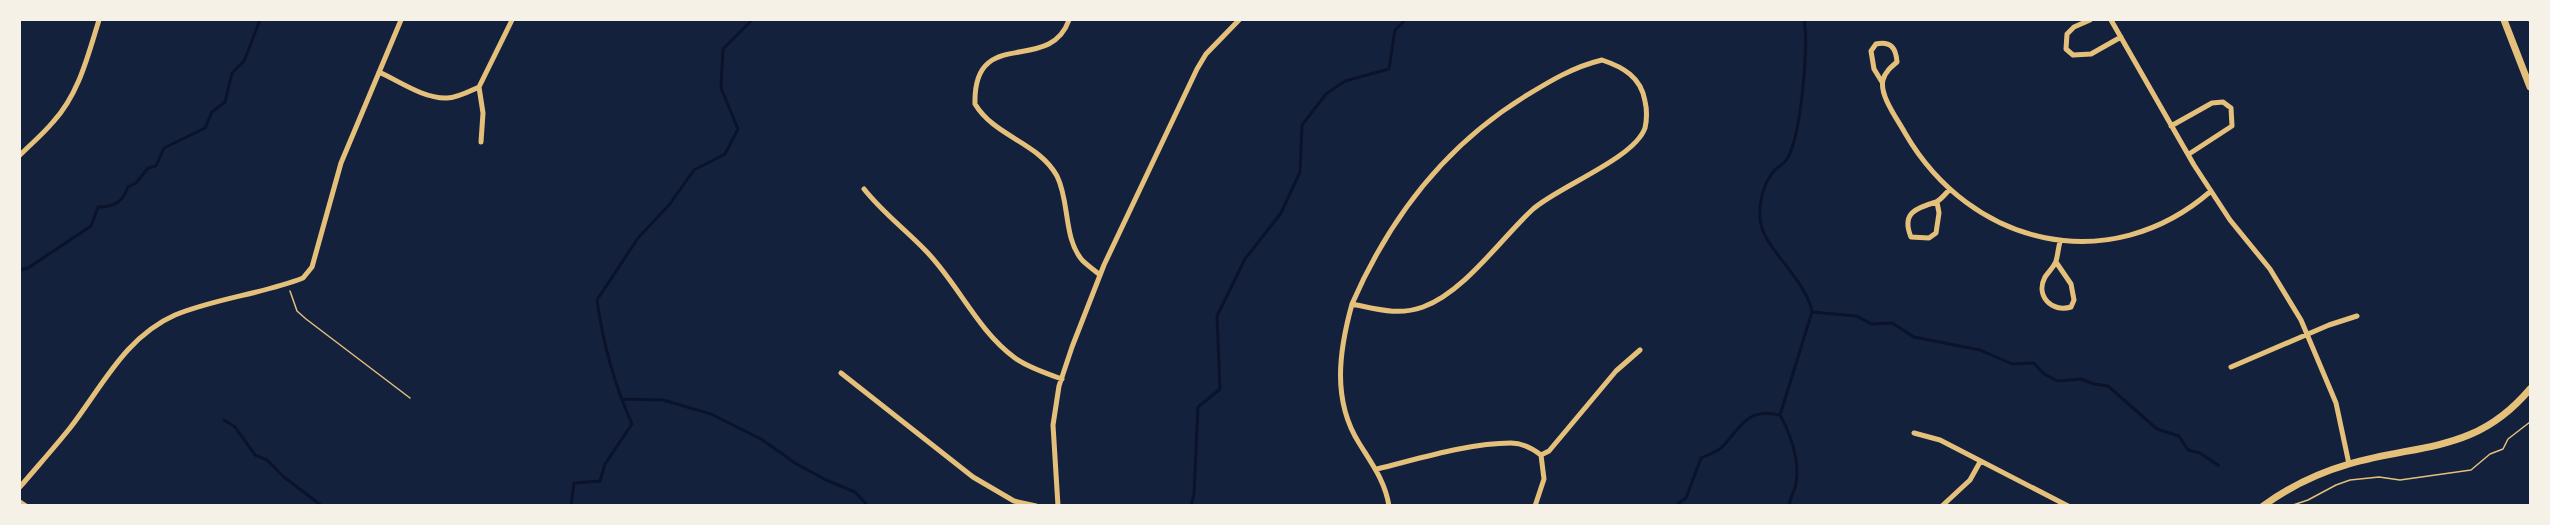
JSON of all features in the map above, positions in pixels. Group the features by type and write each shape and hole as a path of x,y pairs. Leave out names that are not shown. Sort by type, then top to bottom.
{"main road":[{"path":"2504,20 2530,87"},
{"path":"2264,506 2289,487 2349,464 2429,449 2468,438 2512,411 2530,389"}],"street":[{"path":"20,155 54,122 70,99 82,74 99,20"},
{"path":"20,488 71,427 99,383 144,334 173,316 206,304 288,284 303,278 312,267 341,163 401,20"},
{"path":"481,142 483,113 479,87 512,20"},
{"path":"1070,20 1064,34 1050,44 1025,52 996,56 977,75 975,104 990,124 1039,154 1057,177 1072,242 1082,260 1100,274"},
{"path":"1058,506 1053,425 1062,379 1100,274 1197,69 1212,47 1239,20"},
{"path":"2090,20 2074,27 2067,34 2066,49 2073,56 2091,54 2121,37"},
{"path":"2111,20 2211,192 2287,295 2336,403 2349,464"},
{"path":"1882,82 1886,72 1897,62 1896,52 1892,45 1884,42 1876,44 1871,51 1874,69 1909,140 1950,189 2001,223 2060,242 2099,242 2144,232 2192,207 2211,192"},
{"path":"1352,304 1396,313 1425,307 1460,282 1534,208 1630,148 1644,130 1647,112 1644,94 1635,79 1623,68 1602,60 1573,67 1493,116 1446,158 1413,197 1364,277 1352,304 1341,342 1339,377 1345,411 1358,441 1377,469 1389,506"},
{"path":"378,72 425,93 447,98 479,87"},
{"path":"2171,126 2212,103 2223,102 2231,108 2232,126 2189,154"},
{"path":"864,189 878,207 927,252 982,326 999,343 1030,367 1062,379"},
{"path":"1937,202 1939,224 1936,233 1929,238 1918,240 1911,237 1907,220 1910,213 1919,207 1937,202 1950,189"},
{"path":"2056,262 2065,274 2073,292 2071,307 2063,310 2050,305 2043,295 2044,278 2056,262 2060,242"},
{"path":"2231,367 2329,325 2357,316"},
{"path":"1541,455 1549,451 1608,380 1640,350"},
{"path":"841,374 973,477 1014,501 1036,506"},
{"path":"1914,433 1940,440 2068,506"},
{"path":"1377,469 1463,450 1513,443 1530,447 1541,455 1544,479 1535,506"},
{"path":"1942,506 1970,480 1980,462"},
{"path":"20,502 26,506"}],"path":[{"path":"288,284 297,311 306,320 410,398"},
{"path":"2290,506 2308,500 2336,484 2350,480 2379,477 2400,480 2471,470 2490,454 2503,449 2508,439 2530,422"}],"waterway":[{"path":"20,270 28,268 91,226 98,207 113,205 121,200 128,187 136,183 148,168 156,166 164,148 205,128 212,112 225,102 232,73 244,61 260,20"},
{"path":"571,506 574,483 600,481 605,464 632,424 610,363 597,300 638,238 669,205 694,170 725,154 738,129 721,88 723,49 752,20"},
{"path":"1191,506 1194,494 1198,407 1220,389 1217,316 1245,259 1281,213 1300,172 1302,125 1326,94 1345,81 1389,69 1395,30 1405,20"},
{"path":"1789,506 1795,489 1797,465 1791,438 1780,415 1812,312 1801,287 1775,252 1762,229 1760,212 1762,193 1774,171 1787,159 1796,132 1805,69 1804,20"},
{"path":"1812,312 1856,316 1872,324 1892,323 1914,337 1980,350 2012,364 2034,363 2044,374 2058,381 2081,379 2108,386 2157,429 2179,436 2188,450 2200,453 2218,465"},
{"path":"622,399 663,400 711,414 761,439 795,463 826,480 855,492 868,506"},
{"path":"1675,506 1686,498 1701,458 1720,449 1746,420 1759,414 1780,415"},
{"path":"224,420 235,427 255,455 267,460 284,477 322,506"}]}
